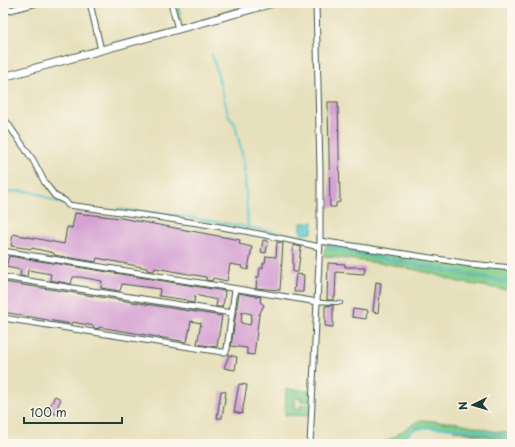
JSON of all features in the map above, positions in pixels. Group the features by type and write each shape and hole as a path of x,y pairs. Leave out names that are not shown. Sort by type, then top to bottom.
{"main road":[{"path":"3,77 274,3"}],"street":[{"path":"6,3 5,11 37,3"},
{"path":"90,3 101,50"},
{"path":"171,3 178,29"},
{"path":"310,444 320,240 316,3"},
{"path":"3,116 33,160 45,183 55,196 65,201 68,205 147,215 263,235 319,247"},
{"path":"320,240 470,264 512,268"},
{"path":"3,251 318,302"},
{"path":"3,278 232,313"},
{"path":"3,318 226,352 235,289"}],"lane":[{"path":"318,302 341,303"}],"green space":[{"path":"174,3 178,3 182,22 178,18"},
{"path":"326,244 512,270 512,282 326,246"},
{"path":"325,248 512,284 512,291 458,282 434,274 393,265 324,256"},
{"path":"286,389 311,391 310,402 301,401 301,398 295,398 295,408 301,408 301,405 310,405 309,416 285,415"},
{"path":"421,420 460,423 492,431 512,433 512,436 453,428 425,427 415,428 395,444 378,444 389,440"},
{"path":"453,430 512,438 512,442"}],"water":[{"path":"313,222 312,233 301,234 301,223"}],"building":[{"path":"328,102 338,102 340,202 336,203 336,207 330,207"},
{"path":"75,213 121,218 240,240 239,244 252,247 248,270 241,268 242,266 230,264 227,281 213,278 212,281 206,280 206,277 155,268 154,271 147,270 147,268 97,258 96,262 54,255 54,253 32,248 11,246 13,234 64,244 67,227 72,228"},
{"path":"263,240 268,241 266,253 261,252"},
{"path":"277,242 283,243 280,290 256,288 257,277 259,277 260,268 263,268 263,263 265,263 266,256 276,257"},
{"path":"293,245 301,247 298,272 293,272"},
{"path":"9,256 225,291 224,301 222,307 216,307 217,300 195,295 194,303 187,302 187,300 159,296 160,289 122,284 120,291 101,288 102,281 80,277 73,277 71,284 50,280 51,274 28,270 27,277 20,276 21,270 6,267"},
{"path":"328,263 345,264 345,267 365,267 364,274 336,272 335,297 333,297 333,300 327,300"},
{"path":"296,274 304,275 303,292 294,292"},
{"path":"4,282 222,316 217,347 197,344 201,323 191,321 187,342 99,327 99,329 93,328 94,326 72,322 72,324 3,312"},
{"path":"376,282 381,283 378,313 373,312"},
{"path":"239,293 261,297 260,302 264,305 259,315 254,355 247,354 247,348 231,346","holes":["242,312 252,314 250,325 241,323"]},
{"path":"333,305 333,327 325,326 325,306"},
{"path":"353,309 367,311 366,319 352,317"},
{"path":"229,355 237,357 235,370 224,368"},
{"path":"239,384 247,385 242,414 234,412"},
{"path":"221,391 226,392 222,418 217,418"},
{"path":"55,396 61,399 57,408 61,410 58,415 48,410"}],"waterway":[{"path":"212,54 229,117 235,124 244,162 248,227"},
{"path":"3,193 26,191 63,203"},
{"path":"117,209 169,214 258,229 302,237 315,244"},
{"path":"326,247 512,283"},
{"path":"396,444 413,430 424,428 452,428 512,437"}]}
